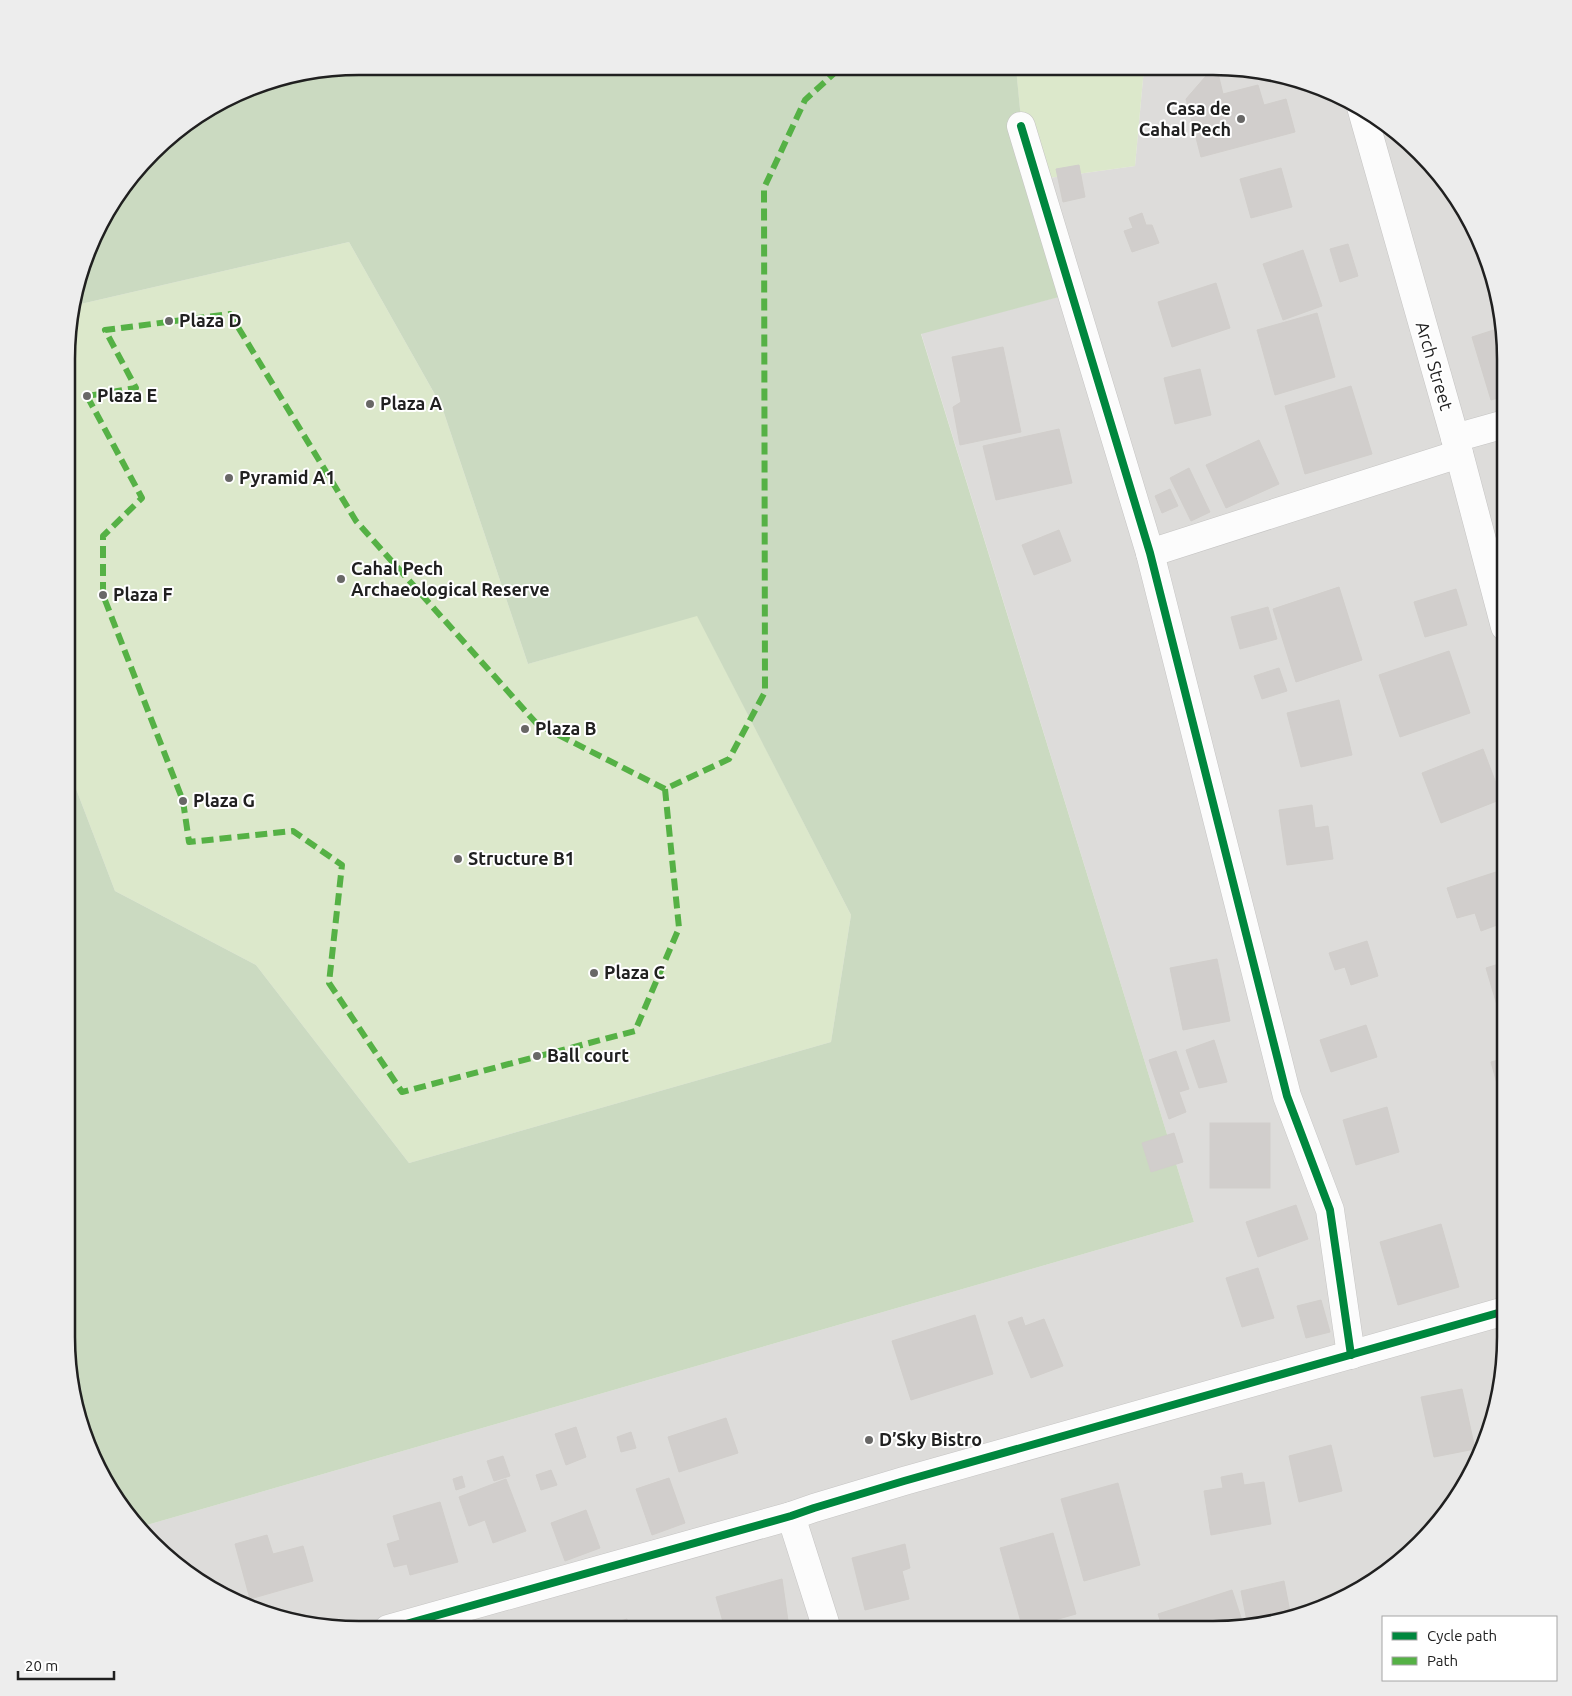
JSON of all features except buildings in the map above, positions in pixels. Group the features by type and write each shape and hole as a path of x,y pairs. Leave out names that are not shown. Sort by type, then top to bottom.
{"street":[{"path":"1021,126 1150,553 1287,1096 1330,1210 1351,1355"},
{"name":"Arch Street","path":"1380,132 1457,446 1497,597"},
{"path":"1150,553 1457,446 1497,428"},
{"path":"417,1621 791,1516 904,1481 1497,1313"},
{"path":"791,1516 824,1621"}],"shaded area":[{"path":"1143,75 1250,77 1304,90 1355,113 1386,134 1414,158 1438,186 1459,217 1482,268 1492,304 1497,359 1497,1337 1495,1374 1482,1428 1468,1462 1449,1495 1414,1538 1386,1562 1355,1583 1304,1606 1250,1619 1213,1621 359,1621 322,1619 268,1606 234,1592 201,1573 158,1538 147,1525 1194,1222 921,333 1058,297 1027,181 1135,166"}],"green space":[{"path":"359,75 1017,75 1027,181 1059,297 921,334 1194,1222 147,1525 123,1495 104,1462 90,1428 77,1374 75,1337 75,786 115,891 256,965 409,1163 831,1042 851,915 697,616 528,664 442,407 349,242 80,304 90,268 113,217 134,186 158,158 186,134 217,113 268,90 304,80"},
{"path":"1017,75 1143,75 1135,166 1027,181"},
{"path":"349,242 442,407 528,664 697,615 851,915 831,1042 409,1163 256,965 115,891 75,786 75,359 80,304"}],"marked path":[{"path":"665,789 729,759 765,692 764,188 805,100 832,75"},
{"path":"230,314 356,521 537,724 665,789 679,928 635,1031 402,1092 329,983 342,865 293,831 189,842 183,801 103,595 103,536 142,498 87,396 136,388 105,330 230,314"}],"cycle path":[{"path":"1021,126 1150,553 1287,1096 1330,1210 1351,1355"},
{"path":"417,1621 791,1516 904,1481 1497,1313"}],"place":[{"name":"Casa de Cahal Pech","path":"1241,119"},
{"name":"Plaza D","path":"169,321"},
{"name":"Plaza E","path":"87,396"},
{"name":"Plaza A","path":"370,404"},
{"name":"Pyramid A1","path":"229,478"},
{"name":"Cahal Pech Archaeological Reserve","path":"341,579"},
{"name":"Plaza F","path":"103,595"},
{"name":"Plaza B","path":"525,729"},
{"name":"Plaza G","path":"183,801"},
{"name":"Structure B1","path":"458,859"},
{"name":"Plaza C","path":"594,973"},
{"name":"Ball court","path":"537,1056"},
{"name":"D’Sky Bistro","path":"869,1440"}]}
